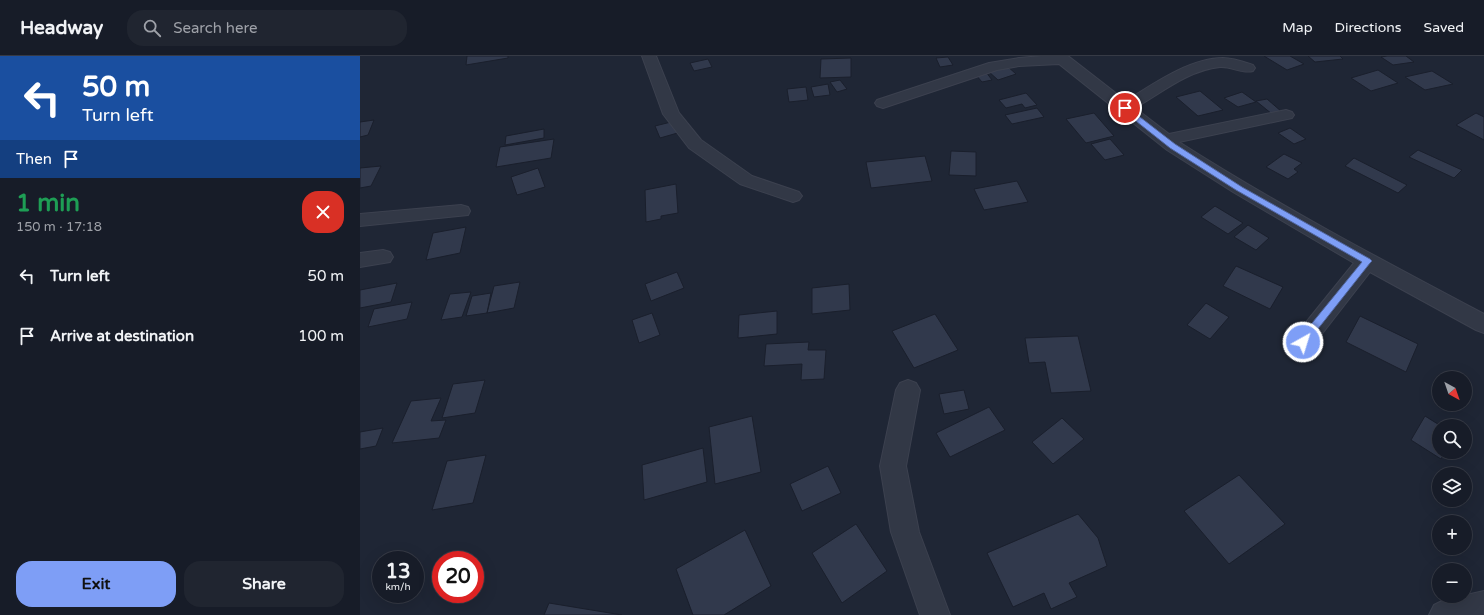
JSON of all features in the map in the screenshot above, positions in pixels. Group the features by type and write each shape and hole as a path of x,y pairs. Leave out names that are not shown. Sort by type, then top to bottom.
{"street":[{"path":"649,56 671,114 695,144 746,180 793,196"},
{"path":"883,103 994,66 1061,58 1165,140 1239,188 1367,261 1484,324"},
{"path":"1125,108 1181,76 1204,66 1218,63 1230,63 1248,68"},
{"path":"1165,140 1286,115"},
{"path":"360,220 461,211"},
{"path":"360,260 383,257"},
{"path":"1303,342 1367,261"},
{"path":"908,390 893,466 905,532 935,615"},
{"path":"1444,615 1484,606"}],"building":[{"path":"467,56 508,56 508,58 466,65"},
{"path":"1264,56 1290,56 1304,64 1287,70"},
{"path":"1308,56 1340,56 1343,59 1315,62"},
{"path":"1406,56 1414,62 1393,65 1381,57"},
{"path":"948,57 953,65 940,67 936,58"},
{"path":"851,58 851,77 820,78 821,59"},
{"path":"708,59 712,67 694,71 690,63"},
{"path":"1006,65 1016,74 998,80 988,71"},
{"path":"1378,70 1398,83 1371,91 1351,78"},
{"path":"1432,71 1453,84 1425,90 1405,77"},
{"path":"986,72 992,80 982,82 976,75"},
{"path":"840,80 847,89 837,92 830,82"},
{"path":"828,84 830,95 814,97 811,87"},
{"path":"806,87 808,100 789,102 787,89"},
{"path":"1200,91 1223,110 1198,116 1176,97"},
{"path":"1242,92 1256,102 1238,107 1224,98"},
{"path":"1026,93 1037,105 1025,108 1022,104 1006,108 999,100"},
{"path":"1267,99 1282,112 1272,114 1256,101"},
{"path":"1037,108 1044,117 1012,124 1005,115"},
{"path":"1094,113 1114,136 1086,143 1066,119"},
{"path":"1476,113 1484,117 1484,140 1456,125"},
{"path":"683,119 688,130 660,138 655,126"},
{"path":"374,120 368,135 360,137 360,122"},
{"path":"1290,128 1306,139 1294,144 1278,133"},
{"path":"544,129 544,138 505,145 506,136"},
{"path":"554,139 551,158 496,167 500,147"},
{"path":"1110,139 1124,155 1105,160 1091,144"},
{"path":"1418,150 1462,170 1454,178 1409,157"},
{"path":"951,151 976,152 976,176 949,175"},
{"path":"1284,154 1302,163 1294,169 1298,172 1288,179 1266,167"},
{"path":"925,156 932,181 871,188 866,162"},
{"path":"1354,158 1407,185 1398,193 1345,166"},
{"path":"381,166 371,186 360,188 360,168"},
{"path":"538,168 545,187 517,195 511,177"},
{"path":"1017,181 1028,202 984,210 974,189"},
{"path":"676,184 678,213 661,216 661,219 646,222 645,190"},
{"path":"1215,206 1243,223 1228,234 1201,217"},
{"path":"1248,225 1269,238 1256,250 1234,237"},
{"path":"466,227 460,253 426,260 433,233"},
{"path":"1236,266 1283,287 1270,309 1223,286"},
{"path":"677,272 684,288 651,301 645,284"},
{"path":"520,282 514,308 487,313 494,286"},
{"path":"397,283 391,302 360,308 360,290"},
{"path":"849,284 850,310 812,314 812,288"},
{"path":"471,292 462,317 441,320 450,294"},
{"path":"491,293 487,313 466,316 472,296"},
{"path":"412,302 407,319 368,327 374,309"},
{"path":"1206,303 1229,317 1210,339 1187,325"},
{"path":"777,311 777,334 738,338 739,315"},
{"path":"652,313 660,335 639,343 632,320"},
{"path":"935,314 958,350 914,368 892,331"},
{"path":"1360,316 1418,344 1406,372 1346,342"},
{"path":"1078,336 1091,391 1051,393 1045,362 1029,363 1025,338"},
{"path":"809,342 808,350 826,350 824,379 801,380 802,364 764,366 766,344"},
{"path":"485,380 475,413 442,418 453,384"},
{"path":"964,390 969,409 944,414 939,394"},
{"path":"441,398 431,421 446,420 439,438 392,443 411,401"},
{"path":"989,407 1005,430 950,457 936,433"},
{"path":"752,416 761,472 715,484 709,427"},
{"path":"1425,416 1432,420 1432,453 1411,440"},
{"path":"1062,418 1084,439 1053,464 1032,442"},
{"path":"383,428 376,446 360,449 360,432"},
{"path":"703,448 707,482 644,500 642,465"},
{"path":"486,455 473,503 432,510 447,461"},
{"path":"828,466 841,493 802,511 790,484"},
{"path":"1239,475 1285,524 1229,564 1184,511"},
{"path":"1078,514 1098,538 1107,566 1069,583 1077,597 1051,609 1044,593 1013,607 987,553"},
{"path":"856,524 887,571 842,603 812,553"},
{"path":"745,530 771,586 724,615 693,615 676,569"},
{"path":"549,603 622,615 544,615"}],"route":[{"path":"1125,108 1173,146 1239,188 1324,238 1367,261 1303,342"}]}
